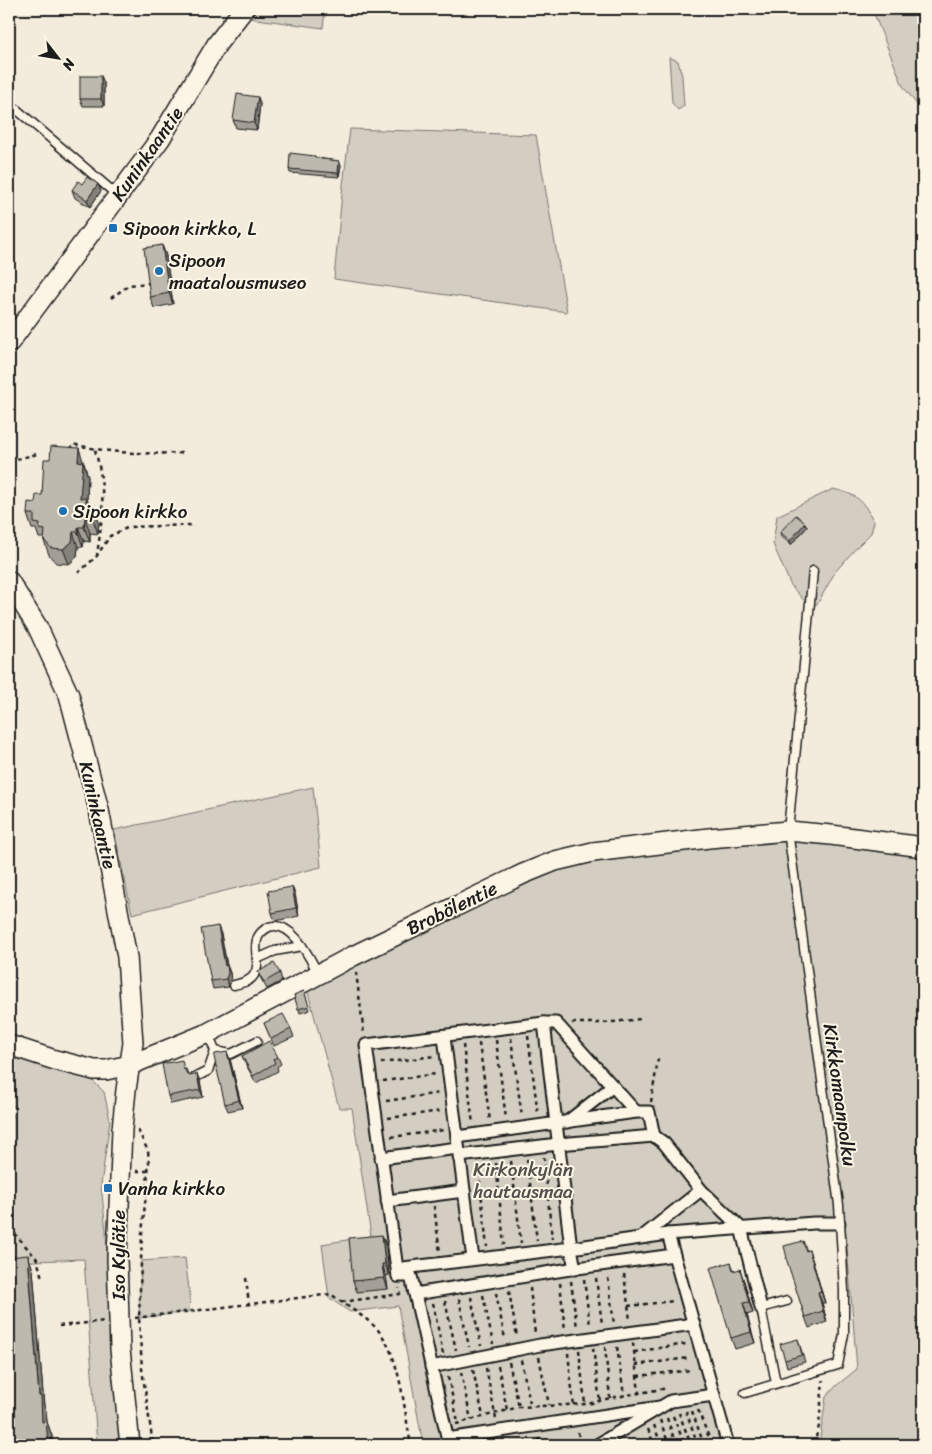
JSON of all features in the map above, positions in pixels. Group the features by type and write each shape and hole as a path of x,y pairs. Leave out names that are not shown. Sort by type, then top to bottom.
{"street":[{"name":"Kuninkaantie","path":"9,343 119,197 160,139 218,44 244,9"},
{"name":"Kuninkaantie","path":"9,581 38,628 69,695 99,810 127,957 133,1043 130,1065"},
{"name":"Brobölentie","path":"9,1045 94,1070 106,1070 130,1065 208,1033 353,956 555,860 602,851 788,831 923,847"},
{"path":"398,1276 366,1045 550,1023"},
{"path":"550,1023 613,1086 636,1112"},
{"path":"550,1023 561,1123 558,1144 575,1269"},
{"path":"444,1037 472,1260"},
{"name":"Iso Kylätie","path":"130,1065 122,1129 117,1217 118,1320 130,1445"},
{"path":"561,1123 613,1086"},
{"path":"381,1158 458,1142 474,1135 636,1112 649,1112 654,1136 669,1149 701,1190 741,1228 761,1308"},
{"path":"458,1142 476,1154 558,1144 654,1136"},
{"path":"642,1238 701,1190"},
{"path":"387,1201 464,1191"},
{"path":"398,1276 403,1268 571,1248 668,1234 814,1223 839,1224"},
{"path":"668,1234 728,1445"},
{"path":"414,1294 674,1255"},
{"path":"398,1276 411,1276 448,1442 663,1412"},
{"path":"431,1367 536,1345 694,1324"},
{"path":"600,1444 663,1412 671,1400 714,1395"}],"lane":[{"path":"9,103 119,197"},
{"name":"Kirkkomaanpolku","path":"813,571 788,831 839,1205 844,1334 838,1365"},
{"path":"234,985 253,977 258,968 255,947 258,936 268,927 276,926 283,927 297,938 319,975"},
{"path":"257,959 275,950 302,946"},
{"path":"194,1078 208,1071 215,1051 208,1033"},
{"path":"215,1051 231,1054 257,1041"},
{"path":"776,1383 761,1308 787,1301"},
{"path":"745,1393 838,1365"}],"path":[{"path":"111,298 129,285 151,282"},
{"path":"70,453 72,444 95,450 133,454 185,453"},
{"path":"95,450 103,486 103,507 96,557"},
{"path":"9,461 38,454"},
{"path":"78,573 96,557 110,536 129,527 194,525"},
{"path":"353,956 366,1045"},
{"path":"550,1023 603,1023 641,1019"},
{"path":"527,1026 540,1126"},
{"path":"510,1028 524,1128"},
{"path":"494,1030 507,1131"},
{"path":"478,1032 491,1133"},
{"path":"461,1034 474,1135"},
{"path":"368,1064 446,1055"},
{"path":"649,1112 658,1059"},
{"path":"371,1083 449,1072"},
{"path":"374,1103 451,1091"},
{"path":"376,1120 454,1110"},
{"name":"Iso Kylätie","path":"134,1123 148,1151 150,1171 142,1234 139,1318 142,1369 153,1445"},
{"path":"378,1138 458,1142"},
{"path":"543,1146 553,1250"},
{"path":"526,1148 538,1251"},
{"path":"510,1150 522,1254"},
{"path":"494,1152 505,1256"},
{"path":"476,1154 488,1258"},
{"path":"136,1171 150,1171"},
{"path":"432,1195 442,1263"},
{"path":"9,1227 37,1259 42,1278"},
{"path":"622,1262 639,1393"},
{"path":"594,1266 604,1336 610,1398"},
{"path":"341,1302 400,1294 398,1276"},
{"path":"529,1276 536,1345 549,1405"},
{"path":"246,1278 249,1305"},
{"path":"507,1280 519,1407"},
{"path":"494,1282 531,1408"},
{"path":"475,1285 495,1354 507,1410"},
{"path":"475,1285 483,1356 495,1413"},
{"path":"456,1288 483,1416"},
{"path":"442,1290 471,1420"},
{"path":"431,1292 458,1423"},
{"path":"59,1326 331,1294 377,1329 387,1343 398,1374 411,1445"},
{"path":"628,1306 674,1301"},
{"path":"634,1352 686,1344"},
{"path":"635,1365 689,1358"},
{"path":"814,1445 819,1426 824,1377 838,1365"},
{"path":"637,1376 692,1370"},
{"path":"444,1426 519,1407 581,1405 600,1402 610,1398 677,1387"},
{"path":"698,1410 712,1445"},
{"path":"686,1411 698,1445"},
{"path":"692,1411 704,1445"},
{"path":"663,1412 676,1445"},
{"path":"679,1413 691,1445"},
{"path":"674,1416 685,1445"},
{"path":"660,1419 669,1445"},
{"path":"654,1425 661,1445"},
{"path":"647,1428 654,1445"},
{"path":"538,1433 540,1445"}],"green space":[{"path":"258,9 325,9 323,28 249,18"},
{"path":"872,9 923,9 923,113 903,86"},
{"path":"669,57 678,61 682,76 684,106 678,110 672,103"},
{"path":"350,129 536,135 567,312 334,279"},
{"path":"833,489 848,493 858,499 874,522 871,533 835,572 818,603 811,608 791,586 773,544 777,516"},
{"path":"313,787 321,867 132,914 114,830"},
{"name":"Kirkonkylän hautausmaa","path":"788,831 923,847 923,1445 819,1445 826,1397 857,1369 845,1223 803,937 839,1223 670,1238 734,1445 423,1445 398,1306 350,1312 329,1298 322,1244 371,1236 352,1108 339,1108 307,989 555,860"},
{"path":"9,1053 69,1070 93,1081 104,1092 110,1120 101,1185 107,1258 117,1258 130,1445 97,1445 84,1259 11,1262 9,1299 9,1123 16,1108 9,1103"},
{"path":"185,1258 190,1297 189,1312 139,1318 141,1261"}],"building":[{"path":"80,76 101,76 101,99 80,99"},
{"path":"237,94 258,97 254,123 233,120"},
{"path":"290,153 339,161 338,173 289,169"},
{"path":"87,177 98,184 87,200 72,190 78,181 82,184"},
{"name":"Sipoon maatalousmuseo","path":"162,245 169,293 150,297 144,248"},
{"name":"Sipoon kirkko","path":"51,446 79,448 78,461 83,462 80,498 86,498 86,506 94,507 93,519 85,518 84,527 78,527 78,532 73,532 72,542 63,549 51,548 44,540 45,530 39,529 40,524 34,523 34,514 27,514 28,502 35,503 36,495 42,495 44,459 50,459"},
{"path":"796,515 805,523 790,541 780,532"},
{"path":"292,887 296,908 272,913 268,891"},
{"path":"218,926 228,973 226,979 211,981 201,929"},
{"path":"274,963 280,973 264,982 258,972"},
{"path":"304,991 309,1006 298,1009 294,995"},
{"path":"283,1014 291,1029 271,1039 264,1023"},
{"path":"269,1041 278,1057 273,1059 275,1063 253,1076 242,1056"},
{"path":"227,1052 239,1100 225,1104 214,1057 215,1054"},
{"path":"182,1060 186,1073 190,1076 197,1074 200,1090 168,1096 162,1064"},
{"path":"382,1235 385,1264 382,1264 384,1278 353,1281 349,1238"},
{"path":"803,1241 806,1251 809,1250 821,1291 818,1292 823,1311 805,1317 784,1246"},
{"path":"28,1255 39,1396 41,1396 42,1422 46,1421 48,1442 44,1443 45,1445 9,1445 9,1257"},
{"path":"731,1262 733,1271 740,1269 749,1302 743,1303 751,1332 731,1338 710,1268"},
{"path":"798,1339 802,1355 785,1360 780,1344"}],"place":[{"name":"Sipoon kirkko, L","path":"113,228"},
{"name":"Sipoon maatalousmuseo","path":"159,271"},
{"name":"Sipoon kirkko","path":"63,511"},
{"name":"Vanha kirkko","path":"108,1188"}]}
